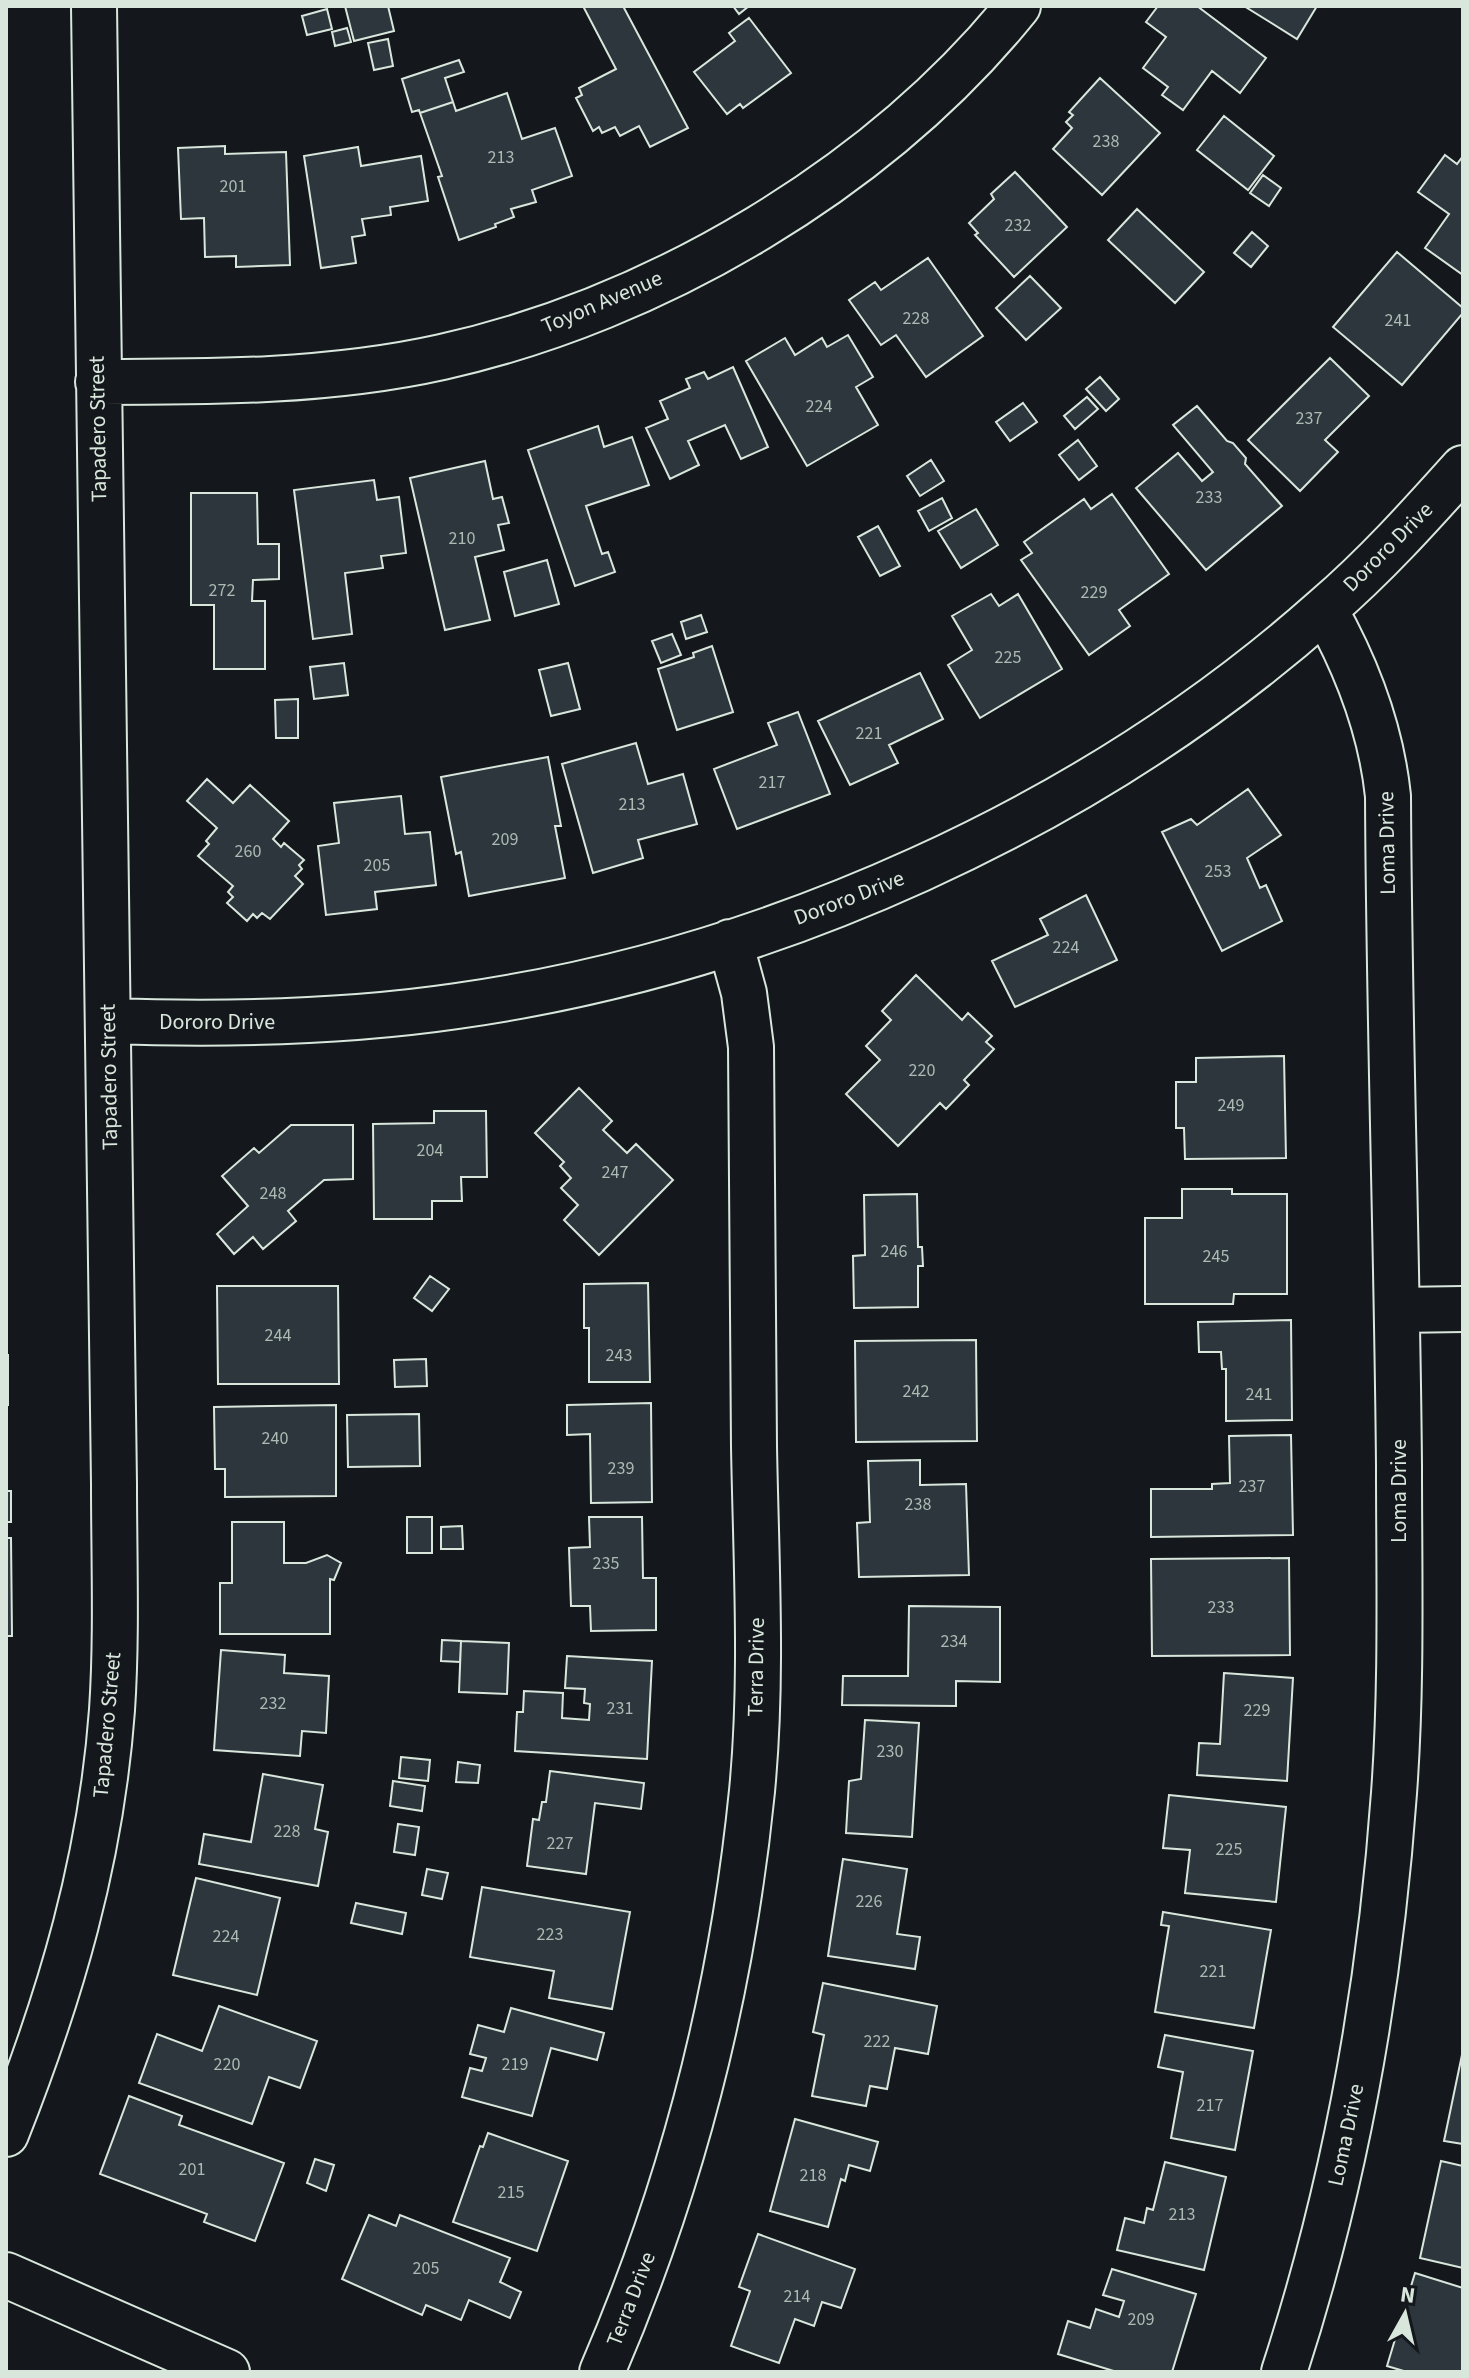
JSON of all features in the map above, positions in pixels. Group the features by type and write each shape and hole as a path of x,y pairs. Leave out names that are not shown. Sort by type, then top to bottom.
{"street":[{"name":"Tapadero Street","path":"6,2134 51,2013 76,1933 98,1829 111,1712 114,1484 94,6"},
{"name":"Toyon Avenue","path":"98,382 207,382 368,369 502,342 567,320 634,292 705,256 834,177 894,131 952,79 1018,6"},
{"name":"Dororo Drive","path":"108,1021 246,1023 353,1017 457,1006 622,973 730,942 858,896 906,876 1033,813 1156,738 1325,610 1385,553 1463,468"},
{"name":"Loma Drive","path":"1284,2372 1319,2256 1370,2015 1394,1793 1399,1677 1398,1310 1388,796 1385,767 1358,676 1325,610"},
{"name":"Terra Drive","path":"602,2372 647,2258 694,2112 729,1955 752,1787 757,1601 751,1047 744,993 730,942"},
{"path":"1398,1310 1463,1309"},
{"path":"6,2275 227,2372"}],"building":[{"path":"345,6 388,6 394,31 354,41"},
{"path":"583,6 623,6 688,128 650,147 639,126 620,136 615,127 602,133 599,127 593,131 576,98 582,95 579,88 616,69"},
{"path":"733,6 749,6 739,14"},
{"path":"1158,6 1197,6 1266,58 1240,93 1212,71 1183,110 1162,95 1168,87 1143,68 1166,37 1146,22"},
{"path":"1244,6 1317,6 1297,39"},
{"path":"327,9 332,29 307,35 302,16"},
{"path":"749,18 791,73 743,108 740,104 727,114 694,72 735,41 729,33"},
{"path":"347,28 351,42 335,46 332,32"},
{"path":"388,39 393,66 374,70 368,43"},
{"path":"459,60 464,72 445,78 453,102 420,113 419,110 412,112 402,79"},
{"path":"1100,78 1160,133 1102,195 1053,149 1072,128 1066,122 1073,115 1069,112"},
{"path":"507,93 522,139 555,128 572,176 532,190 536,202 511,209 514,217 459,240 438,177 442,176 420,113 453,102 456,111"},
{"path":"1224,116 1274,156 1248,190 1197,150"},
{"path":"225,146 225,154 286,152 290,265 236,267 236,256 205,257 204,218 181,219 178,148"},
{"path":"358,147 361,166 421,156 428,201 390,207 391,215 362,219 365,235 352,237 356,263 321,268 304,156"},
{"path":"1445,155 1457,164 1463,156 1463,275 1425,248 1449,214 1418,192"},
{"path":"1015,172 1067,227 1014,277 975,235 978,233 969,223 994,199 991,194"},
{"path":"1263,175 1281,188 1269,206 1250,193"},
{"path":"1137,209 1204,272 1175,303 1108,240"},
{"path":"1252,232 1268,246 1251,267 1234,253"},
{"path":"1397,252 1463,308 1463,313 1402,385 1333,327"},
{"path":"928,258 983,336 926,377 896,335 881,345 849,300 875,282 881,290"},
{"path":"1030,276 1061,308 1026,340 996,308"},
{"path":"848,335 873,377 856,387 878,425 807,466 746,361 785,338 795,355 822,338 827,347"},
{"path":"1330,358 1369,396 1325,440 1338,452 1300,491 1248,440"},
{"path":"733,367 768,447 741,459 725,425 688,441 699,465 670,479 646,428 668,419 660,401 690,388 686,379 704,372 708,379"},
{"path":"1100,377 1119,399 1106,411 1086,389"},
{"path":"1087,397 1098,409 1075,429 1064,416"},
{"path":"1023,403 1037,422 1010,441 996,422"},
{"path":"1197,406 1246,458 1245,464 1282,506 1206,570 1136,488 1178,453 1202,481 1213,472 1173,425"},
{"path":"598,426 604,447 632,437 649,485 586,506 602,554 608,552 615,572 575,586 528,450"},
{"path":"1078,440 1097,466 1079,480 1059,455"},
{"path":"931,460 944,481 920,496 907,476"},
{"path":"485,461 493,499 502,497 509,523 498,525 504,550 475,557 490,620 445,630 410,478"},
{"path":"374,480 377,500 399,497 406,553 381,556 383,568 345,573 352,634 313,639 294,490"},
{"path":"191,493 257,493 258,544 279,544 279,579 253,580 252,601 265,601 265,669 214,669 214,605 191,605"},
{"path":"1112,494 1169,574 1119,610 1130,626 1089,655 1021,560 1032,553 1024,542 1084,499 1091,509"},
{"path":"942,498 952,518 929,531 918,511"},
{"path":"976,509 998,545 961,568 938,531"},
{"path":"878,526 900,566 880,576 858,537"},
{"path":"547,560 559,604 515,616 504,572"},
{"path":"991,594 999,606 1018,594 1062,669 980,718 948,665 972,650 952,616"},
{"path":"701,615 707,632 686,639 681,622"},
{"path":"672,634 681,655 661,663 652,641"},
{"path":"712,646 733,712 677,730 658,669 694,657 693,653"},
{"path":"344,663 348,695 314,699 310,667"},
{"path":"568,663 580,709 551,716 539,670"},
{"path":"920,673 943,719 889,745 898,763 850,785 818,721"},
{"path":"298,699 298,738 276,738 275,700"},
{"path":"798,712 830,794 737,829 714,769 777,745 768,723"},
{"path":"636,743 648,784 683,774 697,824 638,840 643,858 593,873 562,764"},
{"path":"548,757 561,826 555,826 565,878 469,896 461,852 456,854 441,777"},
{"path":"207,779 233,803 250,785 289,821 273,839 281,847 284,843 304,860 299,865 302,869 295,876 303,884 270,919 262,913 257,918 253,914 247,921 227,903 233,897 228,892 233,886 198,856 217,828 187,801"},
{"path":"1248,789 1281,835 1247,858 1260,888 1266,885 1282,921 1222,951 1162,832 1191,819 1197,825"},
{"path":"401,796 405,834 430,832 436,885 375,892 377,909 326,915 318,846 339,843 334,803"},
{"path":"1086,895 1117,960 1015,1007 992,961 1048,935 1040,919"},
{"path":"916,975 962,1020 968,1013 992,1036 986,1042 994,1049 964,1080 969,1085 946,1109 940,1103 898,1146 846,1094 880,1060 866,1046 891,1020 882,1011"},
{"path":"1284,1056 1286,1158 1185,1159 1184,1128 1176,1128 1176,1082 1196,1082 1196,1058"},
{"path":"579,1088 612,1121 603,1130 627,1153 636,1144 673,1180 599,1255 564,1220 578,1205 561,1188 571,1178 560,1166 564,1162 535,1133"},
{"path":"434,1111 486,1111 487,1177 461,1177 462,1201 432,1201 432,1219 374,1219 373,1124 434,1123"},
{"path":"291,1125 353,1125 353,1179 324,1180 288,1211 296,1221 263,1249 253,1237 234,1254 217,1234 248,1206 222,1176 254,1148 259,1153"},
{"path":"1182,1189 1232,1189 1232,1194 1287,1194 1287,1294 1234,1294 1233,1304 1145,1304 1145,1218 1182,1218"},
{"path":"917,1194 918,1247 922,1247 923,1266 918,1266 918,1307 854,1308 853,1256 865,1255 864,1195"},
{"path":"430,1276 449,1289 432,1311 414,1298"},
{"path":"648,1283 650,1382 589,1382 589,1328 584,1328 584,1284"},
{"path":"217,1286 338,1286 339,1384 218,1384"},
{"path":"1291,1320 1292,1420 1226,1421 1226,1369 1222,1369 1221,1352 1199,1352 1198,1322"},
{"path":"976,1340 977,1441 856,1442 855,1341"},
{"path":"8,1355 8,1405 6,1405"},
{"path":"426,1359 427,1386 395,1387 394,1360"},
{"path":"651,1403 652,1502 591,1503 590,1434 567,1435 567,1405"},
{"path":"336,1405 336,1496 225,1497 225,1469 215,1469 214,1407"},
{"path":"419,1414 420,1466 348,1467 347,1415"},
{"path":"1291,1435 1293,1535 1151,1537 1151,1489 1212,1489 1212,1484 1230,1483 1229,1436"},
{"path":"920,1460 920,1485 966,1484 969,1575 859,1577 857,1523 870,1522 868,1461"},
{"path":"6,1491 11,1491 11,1522 6,1522"},
{"path":"407,1517 432,1517 432,1553 407,1553"},
{"path":"589,1517 642,1517 643,1578 656,1578 656,1630 591,1631 590,1606 571,1606 569,1548 590,1547"},
{"path":"232,1522 284,1522 284,1563 306,1563 327,1555 341,1563 334,1580 330,1579 330,1634 220,1634 220,1583 232,1583"},
{"path":"462,1526 463,1549 441,1549 441,1527"},
{"path":"6,1538 11,1538 12,1636 6,1636"},
{"path":"1289,1558 1290,1655 1152,1656 1151,1559"},
{"path":"909,1606 1000,1607 1000,1682 956,1681 956,1706 842,1705 843,1676 908,1676"},
{"path":"442,1640 461,1641 460,1662 441,1661"},
{"path":"461,1641 509,1643 507,1694 459,1692"},
{"path":"221,1650 285,1655 284,1673 329,1676 326,1733 302,1731 300,1756 214,1750"},
{"path":"567,1656 652,1661 647,1759 515,1751 517,1712 523,1712 524,1691 563,1693 562,1718 589,1720 590,1704 584,1703 585,1689 565,1688"},
{"path":"1224,1673 1293,1678 1287,1781 1197,1775 1199,1743 1220,1744"},
{"path":"865,1720 919,1723 912,1837 846,1833 849,1781 861,1779"},
{"path":"401,1757 430,1760 428,1781 399,1778"},
{"path":"458,1762 480,1765 478,1783 456,1782"},
{"path":"550,1771 644,1783 641,1809 595,1803 586,1874 527,1866 533,1819 539,1820 542,1802 546,1802"},
{"path":"263,1774 323,1785 315,1829 328,1832 318,1886 199,1864 204,1834 251,1842"},
{"path":"393,1781 425,1786 422,1811 390,1806"},
{"path":"1169,1795 1286,1807 1276,1902 1185,1893 1190,1850 1163,1848"},
{"path":"398,1824 419,1827 415,1855 394,1852"},
{"path":"843,1859 907,1869 897,1934 920,1937 915,1969 828,1956"},
{"path":"427,1869 448,1873 442,1899 422,1895"},
{"path":"196,1878 280,1898 257,1995 173,1975"},
{"path":"482,1887 630,1912 612,2009 549,1998 554,1971 470,1957"},
{"path":"356,1903 406,1913 402,1934 351,1923"},
{"path":"1163,1912 1271,1930 1254,2028 1155,2012 1169,1926 1161,1925"},
{"path":"823,1983 937,2006 928,2054 895,2048 887,2089 870,2086 866,2106 812,2096 824,2035 813,2032"},
{"path":"219,2006 317,2041 300,2088 269,2077 252,2124 139,2083 157,2034 202,2051"},
{"path":"511,2008 604,2033 597,2060 551,2048 532,2116 462,2097 470,2068 482,2071 486,2058 470,2054 478,2025 504,2032"},
{"path":"1165,2035 1253,2051 1235,2150 1171,2138 1183,2072 1158,2067"},
{"path":"1463,2050 1463,2144 1444,2141"},
{"path":"129,2096 182,2116 179,2125 284,2163 255,2241 204,2222 207,2214 100,2174"},
{"path":"795,2119 878,2142 870,2171 849,2165 845,2181 841,2179 828,2227 770,2211"},
{"path":"488,2133 568,2161 537,2251 453,2222 480,2146 483,2147"},
{"path":"315,2159 334,2165 326,2191 307,2183"},
{"path":"1441,2161 1463,2166 1463,2268 1420,2258"},
{"path":"1165,2162 1226,2177 1204,2270 1117,2250 1125,2218 1144,2223 1147,2208 1153,2210"},
{"path":"369,2215 396,2226 400,2215 510,2258 500,2282 521,2292 510,2318 469,2300 461,2320 426,2305 422,2315 342,2279"},
{"path":"758,2234 855,2269 841,2308 822,2302 814,2326 795,2319 779,2363 731,2346 750,2291 739,2287"},
{"path":"1112,2269 1196,2294 1172,2372 1117,2372 1058,2354 1068,2321 1090,2328 1096,2309 1119,2317 1124,2301 1103,2295"},
{"path":"1415,2273 1463,2288 1463,2372 1407,2372 1387,2366"}]}
